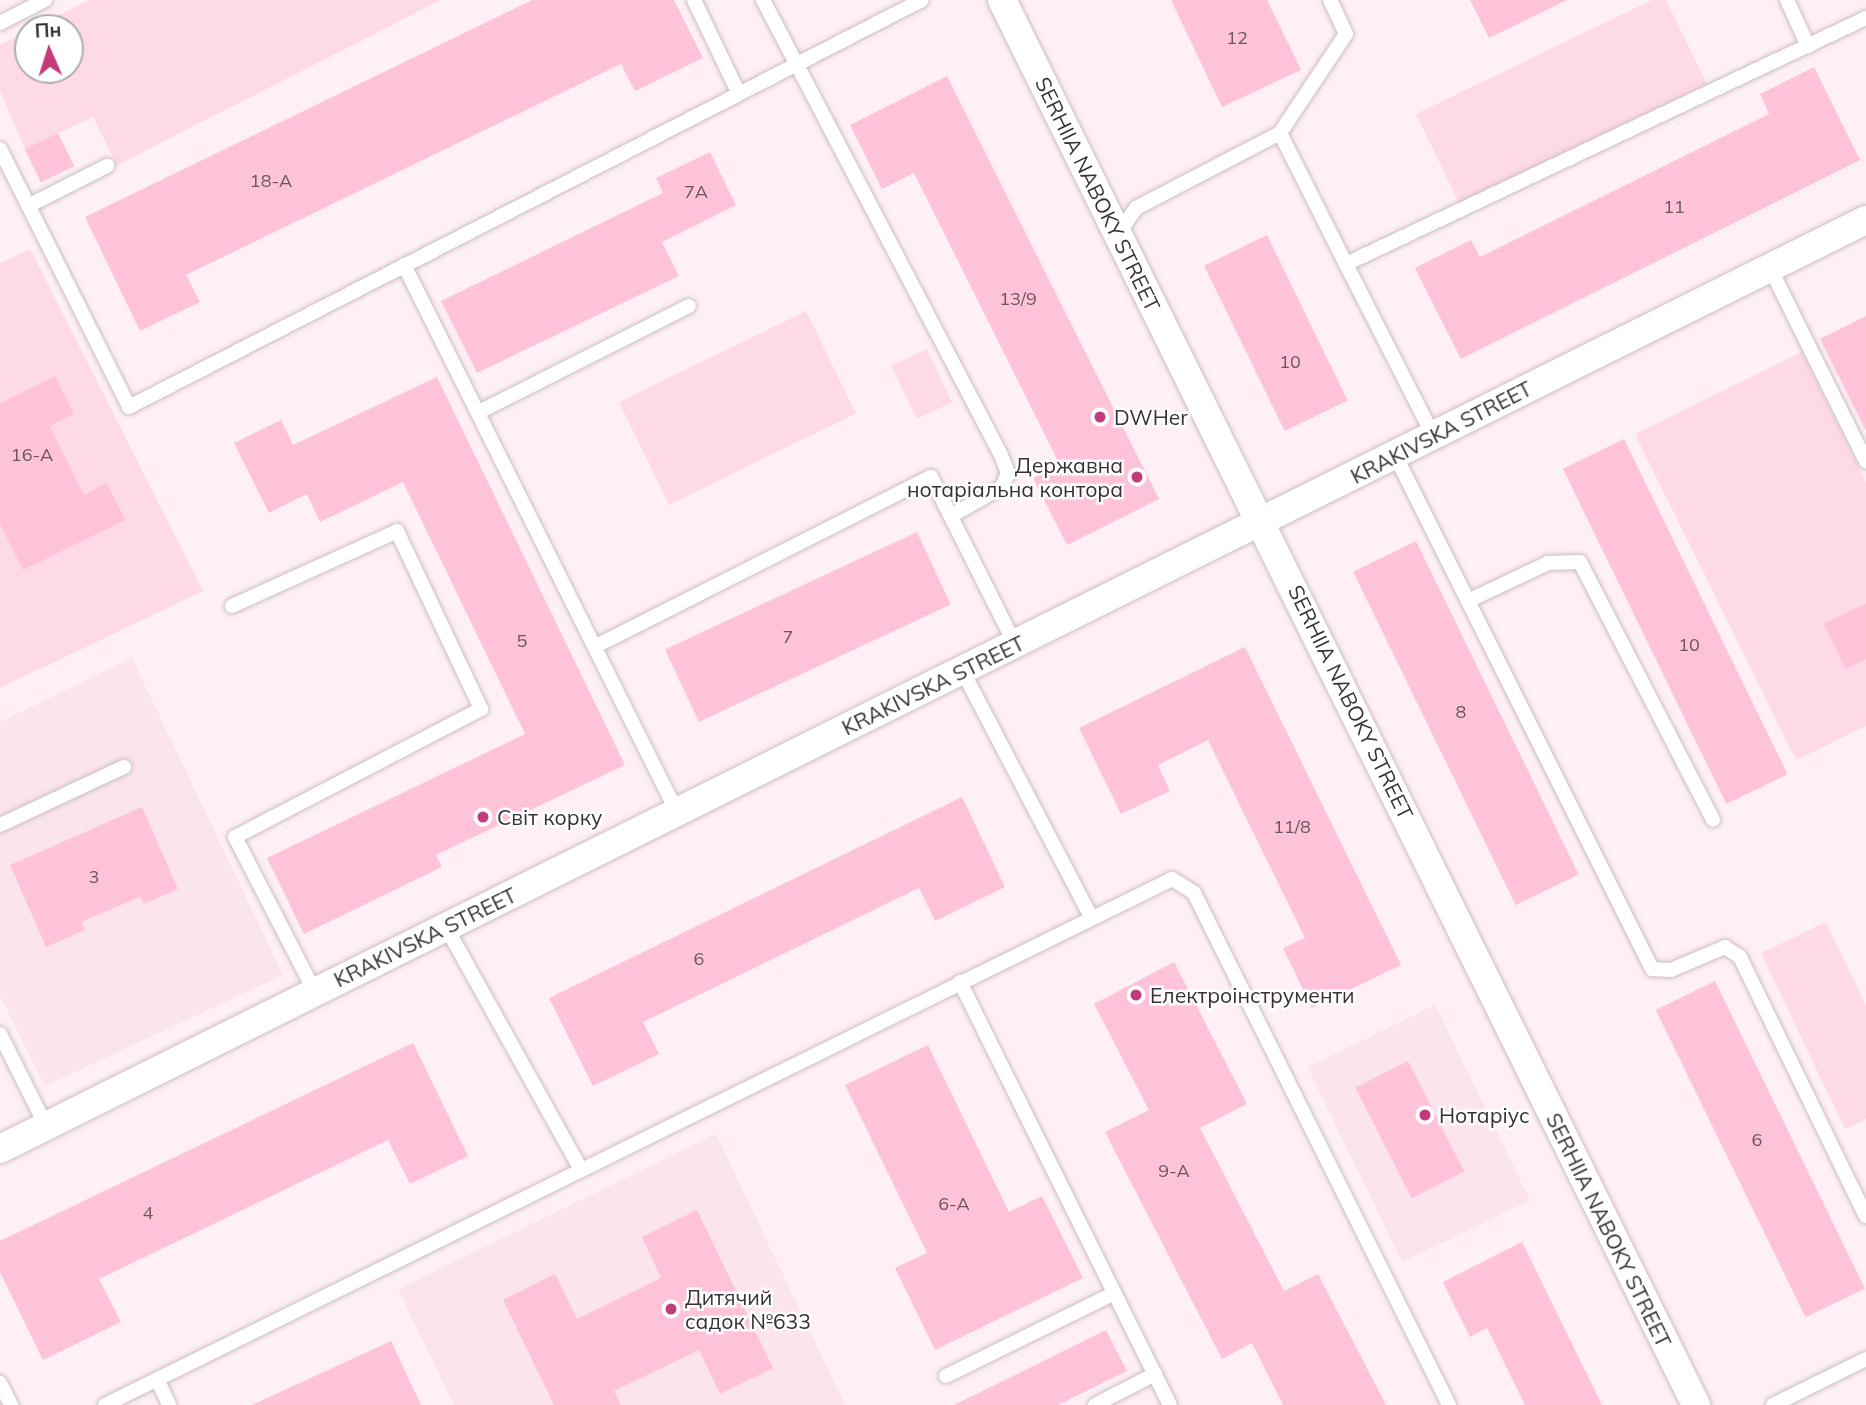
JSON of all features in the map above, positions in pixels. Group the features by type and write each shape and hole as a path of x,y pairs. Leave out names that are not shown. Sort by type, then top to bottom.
{"street":[{"name":"SERHIIA NABOKY STREET","path":"1002,0 1696,1405"},
{"name":"KRAKIVSKA STREET","path":"0,1149 1866,220"}],"lane":[{"path":"0,23 45,0"},
{"path":"694,0 738,92"},
{"path":"763,0 1007,473 993,495 951,516"},
{"path":"0,149 4,166 28,206 129,407 738,92 922,0"},
{"path":"1118,234 1136,208 1280,133 1346,34 1330,0"},
{"path":"1787,0 1808,46"},
{"path":"1346,264 1866,18"},
{"path":"1280,133 1433,435"},
{"path":"28,206 107,166"},
{"path":"404,265 598,645 677,812"},
{"path":"1770,268 1866,461"},
{"path":"479,412 689,306"},
{"path":"1395,456 1470,600 1652,969 1671,970 1725,947 1740,957 1866,1216"},
{"path":"598,645 931,477 1015,644"},
{"path":"232,606 397,531 481,709 235,837 314,992"},
{"path":"1470,600 1548,563 1580,562 1713,820"},
{"path":"962,670 1091,917"},
{"path":"0,825 124,767"},
{"path":"106,1405 1172,879 1194,893 1449,1405"},
{"path":"446,927 581,1170"},
{"path":"960,982 1170,1405"},
{"path":"0,1034 46,1126"},
{"path":"946,1376 1115,1293"},
{"path":"1773,1405 1866,1359"},
{"path":"1094,1405 1155,1374"},
{"path":"158,1381 169,1405"},
{"path":"0,1383 11,1405"}],"shaded area":[{"path":"89,0 441,0 117,165 93,117 25,149 0,91 0,45 14,38 14,84 84,84 84,14 61,14"},
{"path":"1652,0 1666,0 1707,84 1459,203 1416,114"},
{"path":"30,249 203,591 0,688 0,263"},
{"path":"806,311 856,413 669,505 619,402"},
{"path":"927,349 952,402 917,419 892,365"},
{"path":"1802,352 1866,482 1866,726 1796,760 1635,434"},
{"path":"132,658 283,975 45,1086 0,995 0,722"},
{"path":"1826,922 1866,1006 1866,1119 1845,1129 1761,953"},
{"path":"1435,1005 1530,1200 1402,1262 1307,1067"},
{"path":"716,1134 845,1405 454,1405 398,1289"}],"building":[{"path":"532,0 674,0 703,58 635,91 621,64 186,275 200,302 140,331 85,217"},
{"path":"1171,0 1267,0 1301,70 1222,107"},
{"path":"1470,0 1567,0 1489,38"},
{"path":"1814,67 1860,160 1461,359 1415,268 1471,240 1480,257 1769,114 1760,94"},
{"path":"947,76 1159,499 1067,545 1033,478 1060,465 914,173 882,189 850,125"},
{"path":"58,133 74,166 41,182 25,149"},
{"path":"710,152 736,205 662,242 679,276 477,373 441,301 663,193 656,178"},
{"path":"1267,235 1348,400 1285,431 1204,266"},
{"path":"1866,316 1866,431 1820,339"},
{"path":"55,376 74,414 50,426 84,495 107,483 125,520 23,570 0,524 0,403"},
{"path":"437,377 625,765 436,855 442,867 304,934 267,858 525,734 403,482 320,522 307,494 269,513 234,443 281,420 293,445"},
{"path":"1624,439 1788,774 1726,804 1563,469"},
{"path":"917,532 951,605 699,722 665,649"},
{"path":"1416,541 1579,874 1516,905 1353,572"},
{"path":"1866,604 1866,659 1845,669 1824,623"},
{"path":"1245,647 1401,965 1312,1008 1283,948 1305,938 1208,740 1158,765 1170,791 1121,814 1079,728"},
{"path":"962,797 1005,887 935,921 919,888 643,1022 659,1054 593,1086 549,998"},
{"path":"142,807 178,889 144,904 140,897 81,922 85,930 46,947 10,865"},
{"path":"1174,962 1247,1104 1200,1128 1284,1291 1318,1274 1386,1405 1283,1405 1252,1343 1222,1359 1105,1132 1149,1110 1094,1004"},
{"path":"1715,981 1865,1288 1806,1317 1656,1010"},
{"path":"413,1043 468,1156 410,1184 388,1140 99,1279 121,1322 43,1360 0,1272 0,1241"},
{"path":"928,1045 1009,1212 1042,1196 1083,1278 935,1350 895,1268 927,1253 845,1085"},
{"path":"1408,1061 1464,1171 1412,1198 1355,1088"},
{"name":"Дитячий садок №633","path":"697,1210 773,1368 720,1394 699,1350 614,1391 621,1405 554,1405 503,1300 555,1274 577,1319 661,1278 642,1237"},
{"path":"1522,1242 1602,1405 1525,1405 1487,1328 1470,1337 1457,1311 1443,1282"},
{"path":"1106,1330 1127,1371 1058,1405 954,1405"},
{"path":"391,1341 421,1405 252,1405"}],"place":[{"name":"DWHer","path":"1100,417"},
{"name":"Державна нотаріальна контора","path":"1137,477"},
{"name":"Світ корку","path":"483,817"},
{"name":"Електроінструменти","path":"1136,995"},
{"name":"Нотаріус","path":"1425,1115"},
{"name":"Дитячий садок №633","path":"671,1309"}]}
